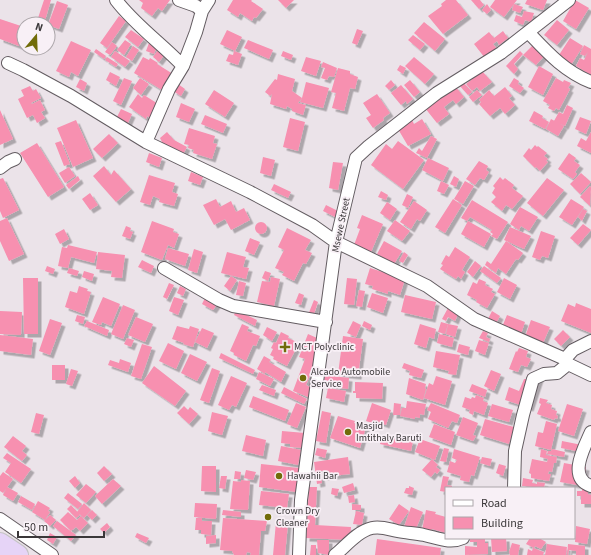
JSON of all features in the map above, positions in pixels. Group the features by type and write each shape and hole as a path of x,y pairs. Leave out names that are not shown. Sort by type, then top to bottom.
{"highway":[{"path":"0,543 18,555"}],"street":[{"path":"116,0 128,16 173,55 183,66"},
{"path":"179,0 196,6 202,11"},
{"path":"146,142 168,89 183,66 202,11 209,0"},
{"name":"Msewe Street","path":"299,555 301,500 336,242 356,158 436,93 500,52 569,0"},
{"path":"528,32 557,62 570,72 591,82"},
{"path":"8,63 24,70 71,96 146,142 250,192 312,225 336,242 427,286 474,320 591,375"},
{"path":"0,168 15,159"},
{"path":"164,268 219,300 233,306 326,322"},
{"path":"514,487 515,450 533,379 544,374 557,373 573,350 591,341"},
{"path":"591,432 581,457 578,473 581,480 591,486"},
{"path":"0,519 52,555"},
{"path":"335,555 358,535 371,528 386,528 425,535 446,541 457,541 461,539"}],"building":[{"path":"44,0 51,0 46,16 39,16"},
{"path":"139,0 170,0 162,11 158,8 152,16 141,8 143,3"},
{"path":"233,0 252,0 251,1 263,9 256,18 254,17 252,21 240,13 238,17 227,10"},
{"path":"278,0 294,0 286,8"},
{"path":"446,0 456,0 468,15 443,34 428,16 442,6 441,4"},
{"path":"471,0 480,0 484,5 479,9"},
{"path":"495,0 517,0 504,17 490,7"},
{"path":"527,0 547,0 543,10 525,4"},
{"path":"575,0 589,8 576,29 563,21"},
{"path":"57,1 68,5 59,29 56,28 56,16 51,16"},
{"path":"487,4 491,10 487,14 482,10"},
{"path":"514,4 523,7 520,13 512,10"},
{"path":"524,11 534,13 531,22 525,20 523,25 514,21 516,15 522,17"},
{"path":"119,16 126,21 107,48 100,43"},
{"path":"0,19 16,24 16,45 0,39"},
{"path":"557,20 569,30 557,45 544,35"},
{"path":"424,22 445,39 435,51 414,33"},
{"path":"357,29 363,31 357,45 352,43"},
{"path":"131,30 144,39 138,47 125,37"},
{"path":"227,30 242,37 235,51 220,44"},
{"path":"503,31 508,38 499,45 497,41 493,44 497,49 485,58 474,44 489,32 494,38"},
{"path":"413,35 425,44 420,50 408,40"},
{"path":"570,38 583,46 571,65 559,55"},
{"path":"125,40 131,44 124,55 117,50"},
{"path":"248,40 273,50 269,59 244,48"},
{"path":"71,41 91,50 78,76 71,72 69,77 56,71"},
{"path":"112,42 117,46 110,55 105,52"},
{"path":"149,43 157,46 154,54 146,51"},
{"path":"535,43 547,53 536,65 523,55"},
{"path":"584,45 591,49 591,75 576,66 580,58 584,60 588,52 585,56 580,54"},
{"path":"133,46 139,50 132,61 126,57"},
{"path":"96,49 106,56 104,59 94,52"},
{"path":"158,50 165,54 159,62 153,57"},
{"path":"115,51 130,61 125,67 111,57"},
{"path":"234,51 242,54 238,65 226,61 229,54 233,55"},
{"path":"283,51 293,55 291,60 281,56"},
{"path":"520,51 523,54 514,64 518,69 514,74 506,66"},
{"path":"107,57 118,64 116,67 105,60"},
{"path":"143,57 149,60 150,58 173,74 162,90 134,73"},
{"path":"306,57 321,61 316,76 301,71"},
{"path":"414,57 434,74 425,84 405,66"},
{"path":"323,62 337,68 334,77 329,76 327,80 321,78 325,68 321,67"},
{"path":"400,65 406,68 403,74 397,70"},
{"path":"539,66 553,74 543,95 528,87"},
{"path":"338,68 350,71 350,74 358,77 355,89 350,88 344,111 332,108 336,93 331,92"},
{"path":"482,71 492,82 480,91 477,87 472,91 466,84"},
{"path":"110,72 120,77 116,86 106,80"},
{"path":"278,74 295,79 292,91 302,98 298,103 306,105 303,115 292,111 292,109 287,106 286,109 270,104 272,94 270,96 265,92 275,79 277,80"},
{"path":"124,78 132,81 121,105 113,101"},
{"path":"140,78 149,84 141,95 133,88"},
{"path":"514,78 519,81 518,84 524,88 520,93 509,86"},
{"path":"556,78 563,82 564,80 571,83 568,88 570,89 559,110 556,108 554,111 548,108 550,105 543,101"},
{"path":"80,79 87,83 84,91 76,87"},
{"path":"391,80 395,85 389,90 385,86"},
{"path":"410,80 420,92 414,97 404,85"},
{"path":"306,82 329,88 323,108 300,102"},
{"path":"463,82 472,92 468,95 459,85"},
{"path":"178,84 185,89 181,96 173,91"},
{"path":"401,85 413,99 407,104 406,101 401,105 391,93"},
{"path":"30,86 33,91 36,89 41,98 31,103 32,104 40,100 45,110 41,112 45,118 37,123 33,115 27,118 18,99 24,96 21,90"},
{"path":"455,86 464,97 456,104 453,100 444,107 449,114 437,123 425,108"},
{"path":"505,87 512,96 509,98 515,105 505,114 500,108 490,116 479,104 481,102 479,100 489,90 494,96"},
{"path":"214,90 234,103 225,117 205,104"},
{"path":"477,90 482,95 473,102 469,97"},
{"path":"138,94 142,98 144,95 163,107 156,122 147,116 146,119 129,107"},
{"path":"377,94 390,113 383,118 384,120 373,128 366,118 371,115 363,103"},
{"path":"181,103 195,109 189,122 176,117"},
{"path":"567,105 573,108 565,126 554,121 559,112 563,114"},
{"path":"121,109 132,114 128,123 117,117"},
{"path":"0,110 13,139 0,145"},
{"path":"534,111 543,116 542,118 549,122 545,129 529,121"},
{"path":"205,115 227,124 223,133 201,124"},
{"path":"580,117 591,121 586,134 575,129"},
{"path":"290,118 305,122 298,151 283,147"},
{"path":"422,119 431,134 408,146 398,129 412,120 414,124"},
{"path":"551,119 564,126 558,136 546,129"},
{"path":"76,120 93,158 73,167 57,128"},
{"path":"189,128 215,136 213,143 217,144 212,159 193,153 194,150 188,148 189,145 184,144"},
{"path":"167,132 174,140 187,147 182,156 164,146 160,138"},
{"path":"591,132 591,153 577,146 581,138 586,141"},
{"path":"109,134 118,143 102,158 93,149"},
{"path":"431,136 437,139 427,158 416,153 419,148 422,151"},
{"path":"61,141 70,164 64,166 55,143"},
{"path":"398,141 424,160 403,189 371,165 386,144 392,149"},
{"path":"37,143 64,187 48,197 20,153"},
{"path":"535,145 547,153 544,156 548,159 546,161 548,162 540,171 523,156 529,148 531,150"},
{"path":"149,153 162,158 159,167 146,162"},
{"path":"569,153 576,158 574,161 580,165 575,172 577,174 573,179 558,169"},
{"path":"263,157 275,160 271,176 260,173"},
{"path":"428,158 449,168 443,181 422,170"},
{"path":"479,161 488,166 486,170 489,172 484,180 480,178 475,185 466,179"},
{"path":"333,162 343,163 338,190 329,188"},
{"path":"104,166 111,175 114,170 131,189 116,202 93,176"},
{"path":"69,167 75,176 65,183 59,173"},
{"path":"191,172 203,177 200,185 188,181"},
{"path":"581,173 591,182 580,194 570,184"},
{"path":"149,175 175,183 172,192 178,194 174,206 159,202 160,199 153,196 150,205 140,202"},
{"path":"78,176 80,180 69,189 66,185"},
{"path":"454,176 459,179 456,187 450,184"},
{"path":"500,177 503,180 505,178 514,185 512,188 523,196 512,209 506,205 502,211 491,202 496,197 492,193 495,188 493,186"},
{"path":"3,178 19,210 3,218 0,211 0,179"},
{"path":"547,178 564,190 543,216 527,203"},
{"path":"441,181 449,185 444,194 437,191"},
{"path":"465,181 474,186 463,204 454,199"},
{"path":"274,184 291,192 288,198 271,190"},
{"path":"590,186 591,188 590,206 580,197"},
{"path":"381,191 388,195 386,200 378,197"},
{"path":"90,193 98,205 90,210 82,199"},
{"path":"407,194 413,197 408,208 402,205"},
{"path":"216,199 220,207 231,201 236,212 244,208 250,220 231,230 225,219 214,225 203,205"},
{"path":"453,199 462,205 445,233 435,227"},
{"path":"571,199 584,207 572,225 559,217"},
{"path":"472,200 508,222 497,239 491,236 493,234 490,232 492,230 470,217 467,221 461,218"},
{"path":"414,201 427,210 420,221 417,219 411,229 400,222"},
{"path":"387,202 397,209 390,220 380,213"},
{"path":"326,205 340,212 337,218 323,211"},
{"path":"520,207 538,217 529,231 521,226 519,230 510,224"},
{"path":"583,209 587,211 582,221 578,217"},
{"path":"362,215 383,224 371,252 354,245 360,229 357,228"},
{"path":"7,218 24,254 9,261 0,241 0,221"},
{"path":"395,220 410,231 402,241 387,231"},
{"path":"152,221 174,229 173,232 179,234 174,248 168,245 162,260 141,252"},
{"path":"468,221 491,234 484,247 461,234"},
{"path":"261,222 265,224 267,228 265,232 261,234 257,232 255,228 257,224"},
{"path":"583,224 591,230 578,245 570,238"},
{"path":"126,226 131,228 130,231 133,232 130,239 122,236"},
{"path":"510,227 531,236 524,249 504,240"},
{"path":"287,228 311,240 305,250 312,253 306,264 303,263 294,281 282,275 284,272 275,268 284,250 278,247"},
{"path":"64,229 69,239 60,244 55,234"},
{"path":"541,231 555,236 548,258 542,256 540,260 532,257"},
{"path":"250,238 260,242 254,255 245,251"},
{"path":"384,241 402,251 394,264 377,254"},
{"path":"506,241 523,253 518,260 516,259 506,274 498,268 496,273 485,265 487,261 491,264"},
{"path":"68,245 97,252 94,263 71,257 68,268 58,266 62,247 67,248"},
{"path":"455,247 470,257 462,270 465,272 461,279 458,276 456,279 440,269 446,255 449,257"},
{"path":"168,248 189,254 185,266 165,259"},
{"path":"194,249 203,252 197,273 188,270"},
{"path":"98,252 125,255 122,278 111,277 112,271 96,269"},
{"path":"227,252 246,257 243,267 249,268 246,279 221,273"},
{"path":"404,252 408,255 403,263 399,261"},
{"path":"142,260 154,266 151,273 138,267"},
{"path":"475,261 481,266 473,277 467,272"},
{"path":"47,266 55,269 53,274 45,271"},
{"path":"484,266 501,278 497,283 480,271"},
{"path":"69,268 79,271 77,276 67,273"},
{"path":"370,268 405,279 400,295 388,291 388,294 372,289 373,286 365,284"},
{"path":"84,271 94,274 92,281 82,277"},
{"path":"265,271 271,273 268,281 262,278"},
{"path":"231,276 237,280 230,291 224,286"},
{"path":"271,277 280,279 274,306 257,302 262,281 270,282"},
{"path":"23,278 38,278 38,334 24,334"},
{"path":"347,278 357,279 354,305 344,304"},
{"path":"504,278 517,285 510,299 497,292"},
{"path":"479,279 486,282 485,285 493,289 491,292 495,294 487,308 476,302 477,300 467,295 473,282 477,284"},
{"path":"239,281 246,283 243,296 236,295"},
{"path":"169,283 174,285 167,299 163,297"},
{"path":"79,286 88,289 87,291 91,292 84,314 65,307 70,291 77,293"},
{"path":"180,286 186,289 183,296 177,293"},
{"path":"359,290 365,291 362,307 356,306"},
{"path":"299,293 304,295 301,305 295,303"},
{"path":"372,293 388,298 383,313 367,307"},
{"path":"405,295 436,302 432,319 401,312"},
{"path":"206,296 218,303 213,310 202,304"},
{"path":"103,297 120,304 111,326 102,322 101,325 92,322"},
{"path":"174,297 184,300 178,315 169,311"},
{"path":"314,300 318,302 313,317 308,315"},
{"path":"576,303 591,309 591,333 561,321 568,304 575,307"},
{"path":"123,305 135,310 123,339 111,334"},
{"path":"448,308 458,314 455,321 448,317 446,321 442,319"},
{"path":"236,310 257,320 255,326 234,315"},
{"path":"0,311 22,312 21,335 0,334"},
{"path":"492,311 500,316 495,325 487,321"},
{"path":"77,315 85,317 83,324 75,321"},
{"path":"507,315 525,322 521,334 502,327"},
{"path":"136,317 153,324 145,342 128,335"},
{"path":"50,319 62,323 50,355 39,351"},
{"path":"531,320 550,327 543,343 525,337"},
{"path":"87,321 109,330 107,336 84,326"},
{"path":"353,321 361,325 356,337 347,333"},
{"path":"364,321 372,325 370,330 362,326"},
{"path":"441,322 448,324 445,334 438,332"},
{"path":"242,324 249,327 247,331 260,336 256,346 253,345 246,361 234,355 234,353 230,351"},
{"path":"420,324 436,329 434,339 429,337 426,348 414,344"},
{"path":"448,324 458,326 455,337 446,334"},
{"path":"177,326 189,329 190,326 199,329 193,347 172,339"},
{"path":"267,327 277,332 272,341 263,335"},
{"path":"202,328 214,333 207,348 195,342"},
{"path":"563,330 570,337 561,346 554,339"},
{"path":"483,331 488,333 486,337 490,339 489,342 479,338"},
{"path":"281,332 289,336 288,338 299,343 287,366 273,359 274,357 270,355 273,349 271,348 274,342 276,343"},
{"path":"308,334 317,338 313,350 319,353 306,385 312,388 308,397 293,391 305,359 299,357"},
{"path":"439,334 454,338 452,347 437,343"},
{"path":"0,335 33,339 31,355 0,351"},
{"path":"343,336 363,339 358,376 338,374"},
{"path":"127,338 134,340 131,347 124,344"},
{"path":"479,340 489,343 485,355 475,351"},
{"path":"168,343 184,351 176,369 159,361"},
{"path":"142,344 152,347 141,379 131,376"},
{"path":"459,344 470,347 468,355 457,352"},
{"path":"519,348 528,351 526,357 531,359 527,367 521,365 518,372 509,369 516,351 517,352"},
{"path":"436,351 460,355 456,375 448,374 449,371 433,367"},
{"path":"221,353 255,370 253,374 219,358"},
{"path":"190,354 207,362 197,381 181,373"},
{"path":"264,356 271,360 269,362 286,372 281,382 257,369"},
{"path":"120,359 131,363 128,372 108,365 110,360 119,363"},
{"path":"404,363 424,370 421,378 409,375 410,371 402,368"},
{"path":"52,365 65,365 65,380 52,380"},
{"path":"154,366 186,391 175,406 142,383"},
{"path":"212,368 220,371 209,403 200,400"},
{"path":"71,369 78,371 72,386 66,384"},
{"path":"491,370 501,374 494,391 484,386"},
{"path":"259,372 274,379 270,386 256,379"},
{"path":"528,374 540,378 530,408 505,400 509,387 519,391"},
{"path":"325,375 349,378 348,389 323,386"},
{"path":"231,376 247,383 236,407 232,405 229,410 218,405"},
{"path":"436,376 452,381 445,405 424,398 429,383 433,385"},
{"path":"409,378 426,384 423,400 406,394"},
{"path":"355,382 383,383 382,399 356,398 356,393 353,393 353,391 355,391"},
{"path":"472,384 487,390 485,397 469,391"},
{"path":"262,385 276,390 274,396 259,390"},
{"path":"284,387 307,399 304,404 281,393"},
{"path":"328,388 346,391 344,402 326,398"},
{"path":"476,395 484,398 483,401 488,403 484,415 474,411 473,415 469,413 470,410 462,407 465,397 471,399 472,397 475,398"},
{"path":"253,396 289,410 285,421 249,407"},
{"path":"540,398 548,400 546,403 552,405 551,409 557,411 557,419 555,418 554,420 537,414 541,404 539,403"},
{"path":"407,401 426,404 424,415 420,414 420,418 415,417 415,419 400,416 402,408 406,408"},
{"path":"296,403 306,407 297,428 287,424"},
{"path":"372,403 391,410 386,425 373,420 372,423 366,421"},
{"path":"394,403 401,404 400,415 393,415"},
{"path":"431,403 460,415 457,423 452,421 448,428 428,419 431,412 427,410"},
{"path":"492,404 513,410 509,422 488,416"},
{"path":"567,404 583,409 574,436 558,431"},
{"path":"184,406 188,410 190,407 198,414 189,424 177,413"},
{"path":"322,411 331,413 326,443 316,441"},
{"path":"212,412 228,416 222,435 208,431"},
{"path":"36,413 44,415 39,434 31,432"},
{"path":"338,416 355,421 354,423 366,427 360,448 330,438"},
{"path":"463,417 478,423 473,435 476,436 473,441 456,435"},
{"path":"485,419 514,427 509,444 480,435"},
{"path":"546,421 557,424 551,450 535,446 538,432 543,433"},
{"path":"434,424 455,432 451,445 429,437"},
{"path":"282,431 305,433 304,448 290,447 290,444 281,443"},
{"path":"246,435 266,440 263,456 242,451"},
{"path":"382,435 413,441 411,451 380,444"},
{"path":"13,436 26,446 22,451 27,455 22,461 4,447"},
{"path":"420,439 440,446 435,460 415,452"},
{"path":"562,441 582,445 581,452 561,448"},
{"path":"281,446 301,450 298,465 278,461"},
{"path":"317,448 327,450 325,458 315,455"},
{"path":"444,448 449,449 446,462 440,461"},
{"path":"454,449 480,457 474,476 471,475 469,482 460,480 461,476 447,472 450,461 455,463 457,460 452,458"},
{"path":"541,449 547,451 546,455 557,457 552,472 549,471 548,474 551,474 549,481 531,478 531,474 529,473 532,459 547,462 548,459 540,457"},
{"path":"552,449 565,452 564,457 547,454 548,451 551,451"},
{"path":"7,453 31,469 21,483 5,472 11,463 3,458"},
{"path":"348,457 350,474 323,477 323,471 320,471 322,483 317,484 314,462"},
{"path":"482,457 492,459 490,466 480,463"},
{"path":"432,459 438,465 436,467 440,470 437,474 435,472 431,477 422,470"},
{"path":"564,463 586,467 583,486 560,482"},
{"path":"261,464 299,468 296,492 259,487"},
{"path":"499,464 506,466 503,476 496,473"},
{"path":"104,466 112,474 104,481 97,473"},
{"path":"202,466 216,466 216,492 201,491"},
{"path":"246,470 256,472 253,480 244,478"},
{"path":"235,471 241,472 240,479 234,479"},
{"path":"3,472 13,479 3,493 0,491 0,476"},
{"path":"75,476 80,483 75,488 69,481"},
{"path":"221,476 227,476 225,489 219,488"},
{"path":"443,476 449,477 447,485 452,487 445,487 445,492 440,491"},
{"path":"523,478 533,480 532,483 545,483 544,487 522,486"},
{"path":"113,479 121,486 102,504 95,496"},
{"path":"241,480 250,481 248,510 230,509 233,481 241,482"},
{"path":"353,483 355,490 344,493 342,487"},
{"path":"86,484 96,492 86,503 76,495"},
{"path":"409,486 414,488 412,495 404,493 406,488 409,488"},
{"path":"7,487 18,493 13,501 3,495"},
{"path":"309,487 317,487 315,525 351,527 350,540 306,538"},
{"path":"332,488 339,489 337,496 331,494"},
{"path":"582,489 588,489 588,494 591,495 591,504 581,504 581,496 577,496 577,491 582,491"},
{"path":"261,491 289,494 287,508 259,505"},
{"path":"68,493 82,504 78,509 64,498"},
{"path":"354,495 355,502 349,503 348,496"},
{"path":"21,496 35,504 32,510 18,502"},
{"path":"38,501 50,508 48,511 50,512 45,520 32,512"},
{"path":"84,503 91,510 84,518 77,512"},
{"path":"195,503 217,504 216,519 194,517"},
{"path":"352,504 361,505 361,510 352,510"},
{"path":"399,504 409,511 399,525 389,519"},
{"path":"71,505 80,515 76,518 67,509"},
{"path":"411,507 423,512 415,531 404,527"},
{"path":"92,510 97,515 92,520 87,515"},
{"path":"223,510 241,512 241,517 222,515"},
{"path":"426,510 436,512 435,514 445,517 445,533 432,529 431,532 422,530"},
{"path":"356,511 364,513 362,525 353,524"},
{"path":"68,512 77,520 81,516 88,523 80,531 76,527 71,531 60,520"},
{"path":"50,515 56,520 50,526 44,521"},
{"path":"196,518 202,518 202,521 212,521 211,535 201,534 201,530 195,530"},
{"path":"223,518 267,521 265,531 261,531 259,555 250,555 251,553 247,552 246,555 234,555 232,551 220,550"},
{"path":"57,521 76,535 71,541 53,526"},
{"path":"276,522 288,523 285,555 273,555"},
{"path":"107,523 110,527 104,533 100,529"},
{"path":"576,526 590,529 587,544 575,542"},
{"path":"50,533 57,537 53,544 47,540"},
{"path":"137,533 149,538 146,543 135,537"},
{"path":"216,535 216,543 206,544 206,536"},
{"path":"377,539 441,548 440,555 375,555"},
{"path":"470,539 485,539 485,543 488,543 488,554 465,555 465,546 477,547 477,542 470,542"},
{"path":"491,539 506,539 507,551 492,552"},
{"path":"529,539 541,539 546,542 541,549 535,546 534,548 526,544"},
{"path":"317,540 329,540 329,555 318,553"},
{"path":"512,543 520,545 518,555 510,555 509,552"},
{"path":"547,544 567,547 566,555 545,555"},
{"path":"568,544 585,546 585,555 576,555 576,551 569,550 567,555"},
{"path":"311,545 316,545 316,555 310,555"},
{"path":"533,548 544,552 543,555 527,555 528,549 532,551"}],"place":[{"name":"MCT Polyclinic","path":"285,347"},
{"name":"Alcado Automobile Service","path":"303,378"},
{"name":"Masjid Imtithaly Baruti","path":"348,432"},
{"name":"Hawahii Bar","path":"279,476"},
{"name":"Crown Dry Cleaner","path":"268,517"}]}
